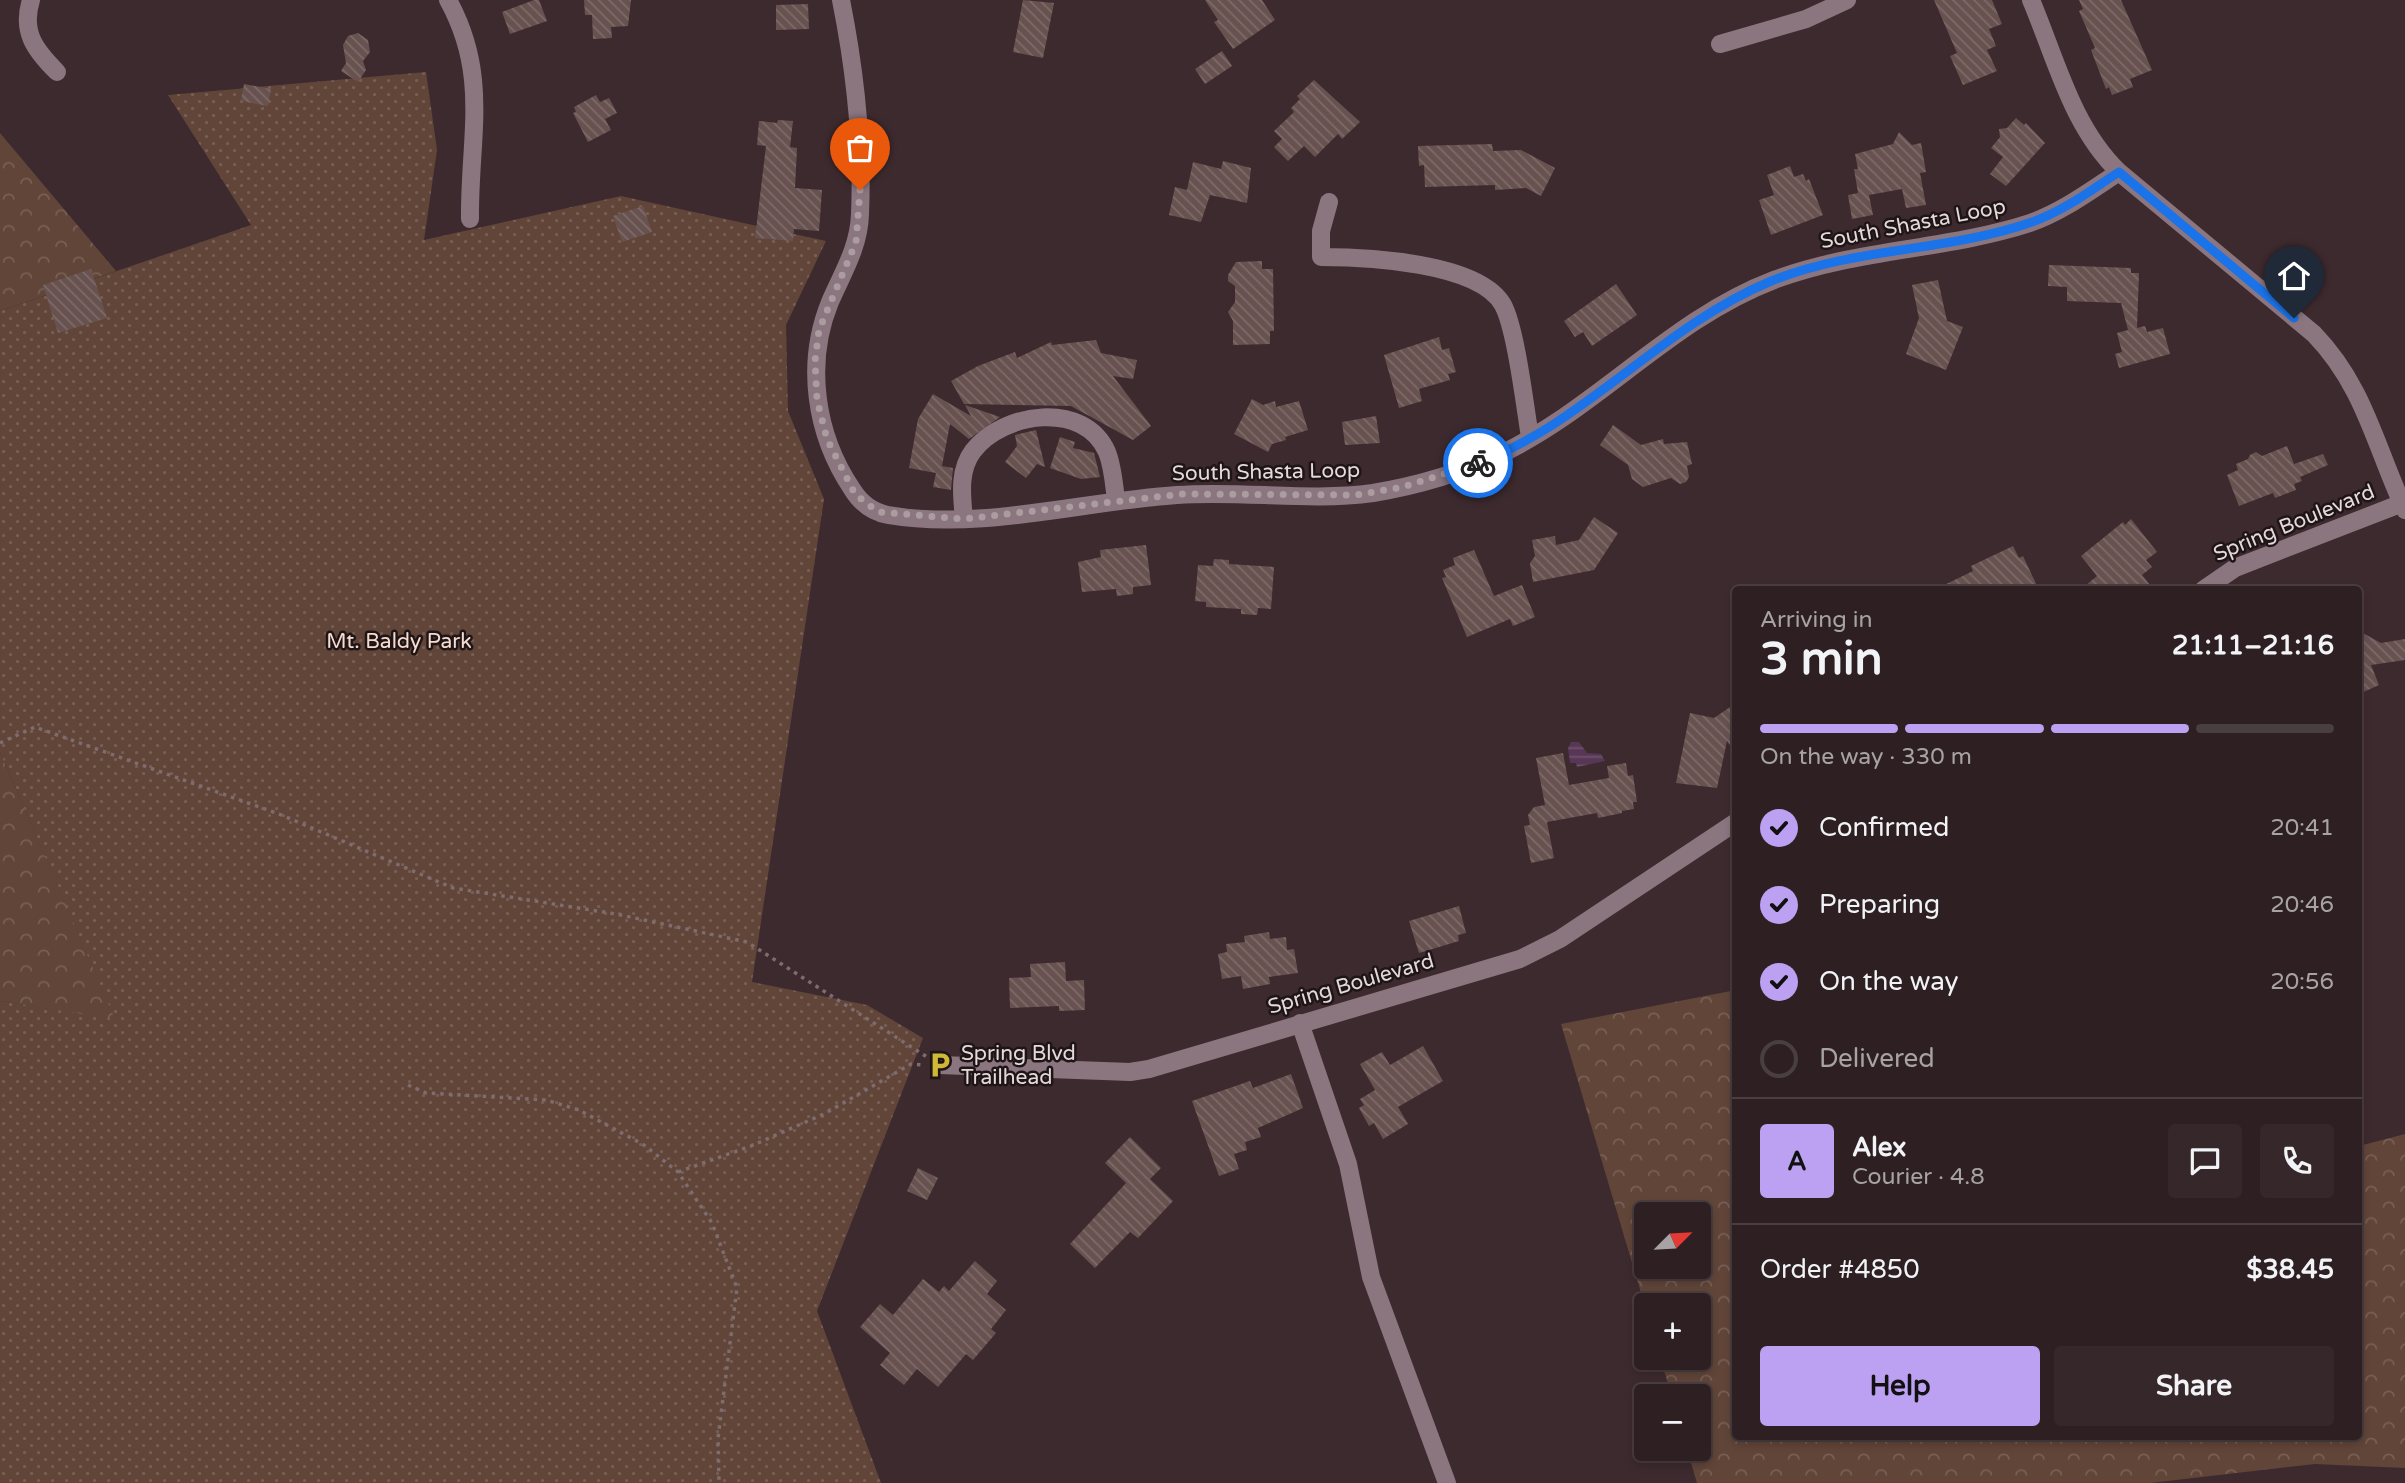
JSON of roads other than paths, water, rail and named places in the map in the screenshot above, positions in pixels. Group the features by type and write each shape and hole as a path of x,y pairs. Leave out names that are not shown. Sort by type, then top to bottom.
{"street":[{"path":"31,0 26,16 28,34 36,50 57,72"},
{"path":"449,0 469,48 475,80 470,219"},
{"name":"South Shasta Loop","path":"841,0 858,116 860,215 851,259 819,330 815,361 817,400 827,439 840,470 866,506 891,516 964,519 1182,494 1298,496 1380,492 1462,469 1500,454 1530,437 1691,322 1770,281 1811,267 1997,232 2033,222 2068,206 2119,172"},
{"path":"1720,44 1806,19 1847,0"},
{"path":"2031,0 2080,121 2093,144 2119,172 2314,334 2338,359 2355,387 2404,505"},
{"path":"1329,202 1321,231 1321,257 1376,257 1407,262 1467,278 1494,293 1506,311 1530,437"},
{"path":"964,519 963,475 972,452 988,436 1013,423 1041,417 1068,420 1090,430 1106,451 1116,500"},
{"name":"Spring Boulevard","path":"2209,586 2235,568 2404,505"},
{"name":"Spring Boulevard","path":"940,1066 1130,1072 1149,1069 1539,951 1732,825"},
{"path":"1300,1023 1348,1164 1371,1277 1447,1483"}],"place":[{"name":"Spring Blvd Trailhead","path":"940,1065"}],"park label":[{"name":"Mt. Baldy Park","path":"399,641"}]}
